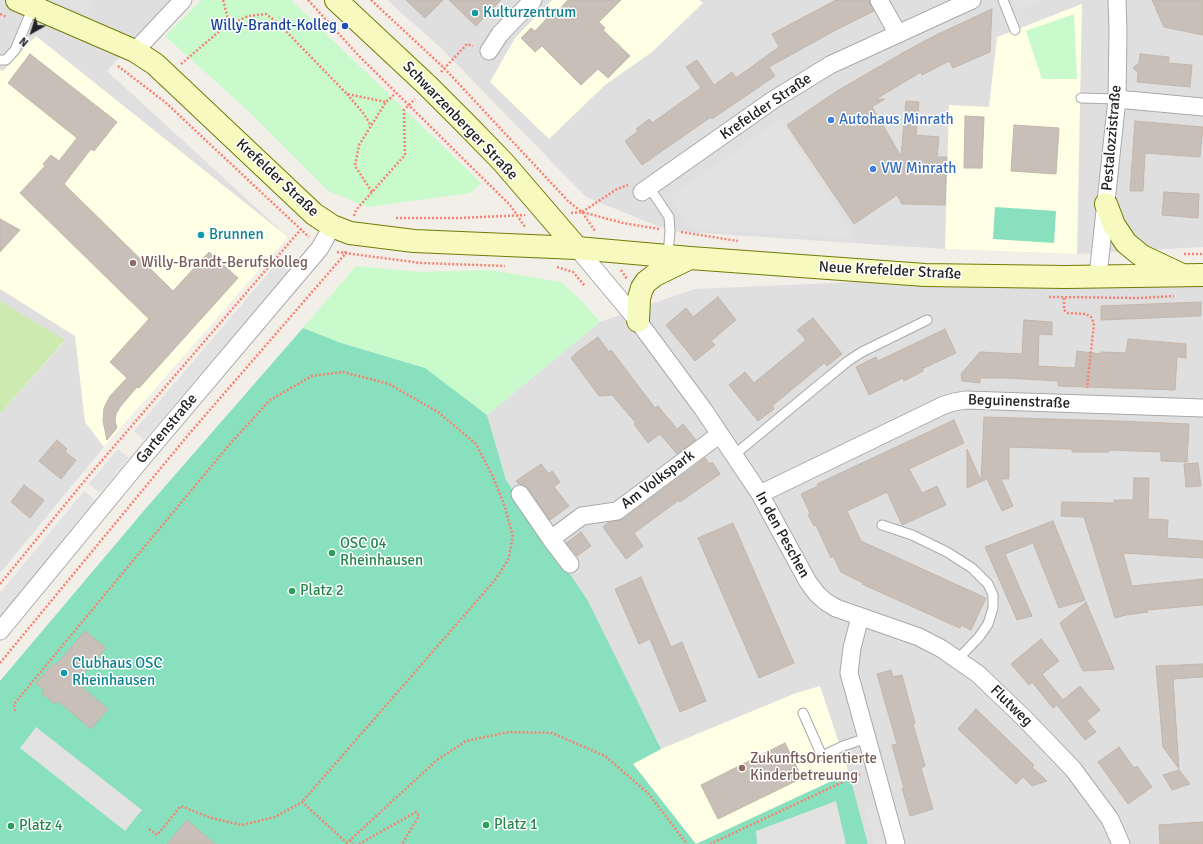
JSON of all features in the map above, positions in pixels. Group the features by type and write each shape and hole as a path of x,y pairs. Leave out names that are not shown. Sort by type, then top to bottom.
{"main road":[{"name":"Schwarzenberger Straße","path":"336,0 428,86 503,162 577,248"},
{"name":"Krefelder Straße","path":"25,3 135,51 155,64 314,214 332,226 350,233 414,241 577,248"},
{"path":"1106,204 1114,225 1126,243 1142,256 1194,276"},
{"name":"Neue Krefelder Straße","path":"577,248 690,258 925,274 1065,277 1194,276"},
{"path":"638,321 638,303 642,288 646,282 655,275 690,258"}],"street":[{"path":"135,51 184,0"},
{"path":"489,51 500,34 533,0"},
{"path":"879,0 898,34"},
{"name":"Pestalozzistraße","path":"1098,276 1117,99 1117,0"},
{"name":"Krefelder Straße","path":"645,189 773,100 830,65 964,2"},
{"path":"1117,99 1203,107"},
{"name":"Gartenstraße","path":"0,631 145,455 320,248 332,226"},
{"name":"In den Peschen","path":"577,248 638,321 703,409 760,494 808,582 817,594 836,608 860,617"},
{"name":"Beguinenstraße","path":"760,494 944,405 954,402 966,400 1203,408"},
{"name":"Am Volkspark","path":"551,539 582,516 617,511 720,434"},
{"path":"520,494 570,564"},
{"path":"860,617 852,648 849,673 896,844"},
{"name":"Flutweg","path":"860,617 919,638 942,649 978,674 1018,712 1073,769 1110,819 1121,844"}],"lane":[{"path":"1003,0 1016,30"},
{"path":"0,60 6,60 15,50 25,3"},
{"path":"1080,98 1117,99"},
{"path":"645,189 669,217 670,231 668,256"},
{"path":"734,455 848,361 862,352 926,320"},
{"path":"882,525 912,535 948,552 972,568 988,584 993,595 993,608 988,624 979,637 958,659"},
{"path":"803,713 822,756 843,746 867,738"}],"path":[{"path":"223,0 230,26"},
{"path":"308,0 359,56 510,205 556,267 573,272 655,275"},
{"path":"168,76 222,29 248,16 266,14 277,22 347,94 364,114 371,126"},
{"path":"362,217 354,215 356,210 405,155 404,110 467,44 489,51"},
{"path":"372,192 355,166 358,145 386,102 396,92"},
{"path":"347,94 386,102"},
{"path":"645,189 630,184 617,189 582,212 623,223 745,242"},
{"path":"389,218 460,218 548,214"},
{"path":"0,584 86,479 301,230"},
{"path":"0,663 189,434 345,254"},
{"path":"1181,254 1203,254"},
{"path":"573,272 587,288"},
{"path":"1065,277 1064,310 1068,313 1086,314 1091,317 1094,323 1086,404"},
{"path":"15,711 14,704 27,687 229,445 270,400 312,376 343,372 389,384 438,412 476,444 494,477 505,508 512,537 508,560 496,580 302,802 275,817 242,825 211,818 181,806 157,835 149,829"},
{"path":"302,802 346,843 437,760 466,741 509,732 552,733 605,756 648,793 687,844"},
{"path":"710,844 875,767"},
{"path":"359,844 416,812 419,816 402,844"},
{"path":"350,840 354,844"}],"shaded area":[{"name":"Willy-Brandt-Berufskolleg","path":"0,0 175,0 107,71 288,237 104,447 0,573 0,414 65,341 0,301"},
{"path":"51,0 84,0 92,3 87,14"},
{"path":"387,0 1203,0 1203,247 1077,254 945,249 670,231 586,197 441,48"},
{"path":"552,0 699,0 703,3 652,52 605,85 549,139 490,82 515,38"},
{"path":"1013,0 1041,0 1017,11"},
{"path":"1082,4 1077,254 945,249 949,105 989,107 997,37"},
{"name":"Willy-Brandt-Berufskolleg","path":"36,36 288,237 104,447 85,422 75,336 0,289 0,70 3,71"},
{"path":"781,119 856,238 692,230 669,197"},
{"path":"278,262 289,271 144,440 134,431"},
{"path":"1203,267 1203,844 868,844 849,773 696,844 587,599 506,480 487,415 600,322 694,289"},
{"path":"118,449 129,458 100,493 89,484"},
{"path":"84,491 95,500 0,616 0,593"},
{"name":"ZukunftsOrientierte Kinderbetreuung","path":"820,686 849,773 696,844 633,764 661,749 796,693"},
{"path":"36,727 142,810 125,831 20,748"},
{"path":"836,801 846,844 757,844 756,831"},
{"path":"876,805 887,844 874,844 865,809"}],"green space":[{"path":"202,0 291,0 481,183 470,193 368,207 328,191 244,107 165,36"},
{"path":"1074,14 1077,79 1042,79 1026,31"},
{"path":"995,207 1056,211 1054,243 993,239"},
{"path":"356,266 419,272 491,270 561,282 582,301 600,322 487,415 425,368 341,343 303,328"},
{"path":"0,301 65,340 0,414"},
{"name":"OSC 04 Rheinhausen","path":"303,328 341,343 425,368 487,415 506,480 587,599 661,749 633,764 696,844 0,844 0,681 147,507"},
{"path":"849,773 868,844 696,844"}],"building":[{"name":"Kulturzentrum","path":"406,0 443,0 425,18"},
{"name":"Kulturzentrum","path":"449,0 501,0 476,26"},
{"path":"568,0 621,0 599,22 605,28 603,30 630,56 608,78 598,69 581,85 542,46 535,52 521,38 531,28 535,31 553,12 555,14"},
{"path":"836,0 869,0 874,11 832,32 769,67 775,76 712,119 711,117 642,165 625,141 638,131 636,129 649,119 652,123 701,88 686,67 697,60 714,85 732,72 736,78 779,47 772,34"},
{"path":"1152,0 1203,0 1203,35 1164,27"},
{"path":"992,9 990,52 953,68 949,61 922,75 921,72 876,99 885,99 872,107 901,156 906,101 919,102 916,135 939,137 937,157 947,157 945,205 902,204 897,195 854,224 787,125 837,91 906,51 938,34"},
{"path":"30,54 117,122 94,151 91,149 64,184 173,291 209,252 238,278 120,407 116,414 115,421 117,428 107,440 103,421 104,408 110,396 127,378 110,362 149,319 20,193 45,166 43,164 51,155 59,161 77,138 8,83"},
{"path":"1140,54 1169,57 1168,63 1192,65 1190,87 1137,82 1138,73 1133,68 1139,63"},
{"path":"965,116 984,117 982,168 964,168"},
{"path":"1135,121 1203,127 1200,157 1145,153 1143,191 1130,191"},
{"path":"1014,125 1059,128 1056,174 1011,171"},
{"path":"1164,192 1199,194 1198,218 1162,215"},
{"path":"0,219 20,230 0,252"},
{"path":"718,297 736,320 711,341 715,345 695,361 666,325 686,308 693,317"},
{"path":"1201,302 1201,316 1101,320 1101,306"},
{"path":"813,318 842,354 827,366 824,363 772,406 774,409 758,421 729,385 745,372 754,383 806,340 797,330"},
{"path":"1024,320 1052,322 1052,335 1039,334 1038,366 1075,368 1077,351 1101,354 1101,352 1126,353 1128,339 1186,344 1186,358 1177,357 1175,390 1058,386 1058,381 1007,378 980,378 980,383 962,381 961,374 980,352 1022,354"},
{"path":"945,329 956,353 922,369 923,371 904,381 903,378 869,395 856,367 876,357 878,361"},
{"path":"598,337 609,352 611,350 655,408 658,406 677,429 683,424 696,440 677,454 660,434 648,443 634,424 636,423 612,395 599,396 571,358"},
{"path":"984,417 1189,424 1187,462 1161,461 1161,452 1109,450 1109,452 1072,452 1072,449 1009,447 1009,479 1001,479 1013,506 1002,511 987,479 967,488 967,449 981,481"},
{"path":"954,420 964,443 909,469 922,493 937,486 946,505 902,525 887,492 847,511 861,541 986,598 971,630 961,625 960,628 944,621 862,584 863,583 841,572 833,556 831,558 816,525 814,526 808,515 810,513 801,494 818,486 817,484"},
{"path":"57,440 67,449 65,452 76,460 61,479 39,461"},
{"path":"705,458 710,464 712,462 720,474 680,502 679,500 634,533 643,546 626,559 603,527 609,522 623,519"},
{"path":"1198,463 1201,486 1186,487 1184,464"},
{"path":"541,464 549,474 552,471 560,482 554,487 569,506 550,520 528,488 516,481"},
{"path":"1134,478 1149,478 1148,519 1168,520 1167,538 1203,541 1203,558 1123,553 1132,586 1203,579 1203,605 1147,610 1148,612 1115,618 1084,517 1061,516 1062,502 1114,503 1114,500 1133,500"},
{"path":"24,485 44,500 30,518 11,502"},
{"path":"1053,521 1085,600 1059,608 1033,543 1005,554 1032,616 1017,620 985,547"},
{"path":"733,523 794,663 759,678 698,538"},
{"path":"581,532 591,546 577,556 566,543"},
{"path":"641,577 671,647 682,642 706,701 680,712 650,639 639,644 615,589"},
{"path":"1086,602 1114,669 1083,671 1060,623"},
{"name":"Clubhaus OSC Rheinhausen","path":"85,631 106,648 76,682 108,709 91,729 58,701 55,704 42,693 44,690 36,683 54,663 56,665"},
{"path":"1041,639 1059,661 1042,674 1063,700 1080,686 1100,710 1087,721 1096,732 1085,740 1057,705 1053,708 1032,682 1029,685 1011,664"},
{"path":"1203,664 1203,677 1173,679 1179,769 1163,747 1156,666"},
{"path":"891,670 893,677 902,675 915,723 913,724 925,766 921,768 933,809 910,816 892,745 897,744 877,674"},
{"path":"976,709 1034,765 1032,767 1047,781 1032,786 1023,777 1016,784 958,729"},
{"path":"785,743 802,778 718,819 701,785"},
{"path":"1119,747 1134,768 1137,766 1152,787 1128,804 1098,762"},
{"path":"1179,770 1190,784 1172,790 1163,775"},
{"path":"187,820 215,844 167,844"},
{"path":"1203,822 1203,844 1160,844 1159,825"}],"place":[{"name":"Kulturzentrum","path":"475,13"},
{"name":"Willy-Brandt-Kolleg","path":"345,26"},
{"name":"Autohaus Minrath","path":"831,120"},
{"name":"VW Minrath","path":"873,169"},
{"name":"Brunnen","path":"201,235"},
{"name":"Willy-Brandt-Berufskolleg","path":"133,263"},
{"name":"OSC 04 Rheinhausen","path":"332,553"},
{"name":"Platz 2","path":"292,591"},
{"name":"Clubhaus OSC Rheinhausen","path":"64,673"},
{"name":"ZukunftsOrientierte Kinderbetreuung","path":"742,768"},
{"name":"Platz 1","path":"486,825"},
{"name":"Platz 4","path":"11,826"}]}
